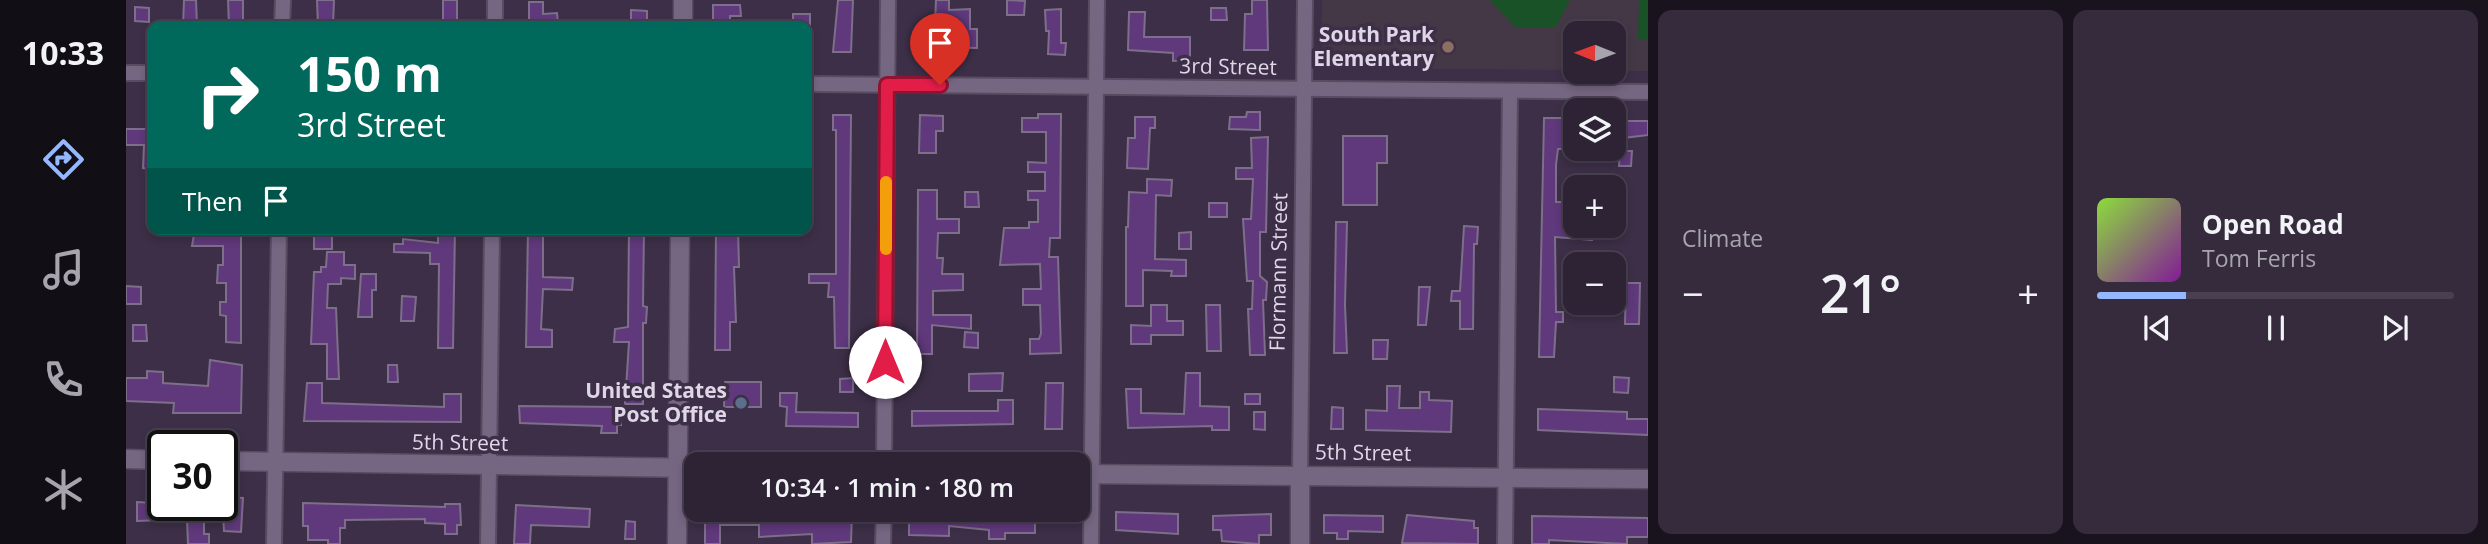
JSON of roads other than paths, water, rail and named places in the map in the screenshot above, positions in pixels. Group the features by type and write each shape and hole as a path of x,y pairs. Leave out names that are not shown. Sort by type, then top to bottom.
{"main road":[{"path":"683,0 683,21"},
{"path":"677,544 680,235"},
{"path":"126,459 147,460"},
{"name":"5th Street","path":"238,461 684,468"},
{"name":"5th Street","path":"1090,474 1648,479"},
{"name":"Flormann Street","path":"1300,475 1300,544"}],"street":[{"path":"282,21 283,0"},
{"path":"495,0 495,21"},
{"path":"884,452 888,0"},
{"path":"1086,452 1097,0"},
{"name":"Flormann Street","path":"1300,475 1305,0"},
{"path":"126,73 147,73"},
{"name":"3rd Street","path":"812,84 1648,92"},
{"path":"1505,544 1510,90"},
{"path":"274,544 279,235"},
{"path":"488,544 492,235"},
{"path":"883,544 884,522"},
{"path":"1089,522 1091,544"}],"place":[{"name":"South Park Elementary","path":"1448,47"},
{"name":"United States Post Office","path":"741,403"}]}
